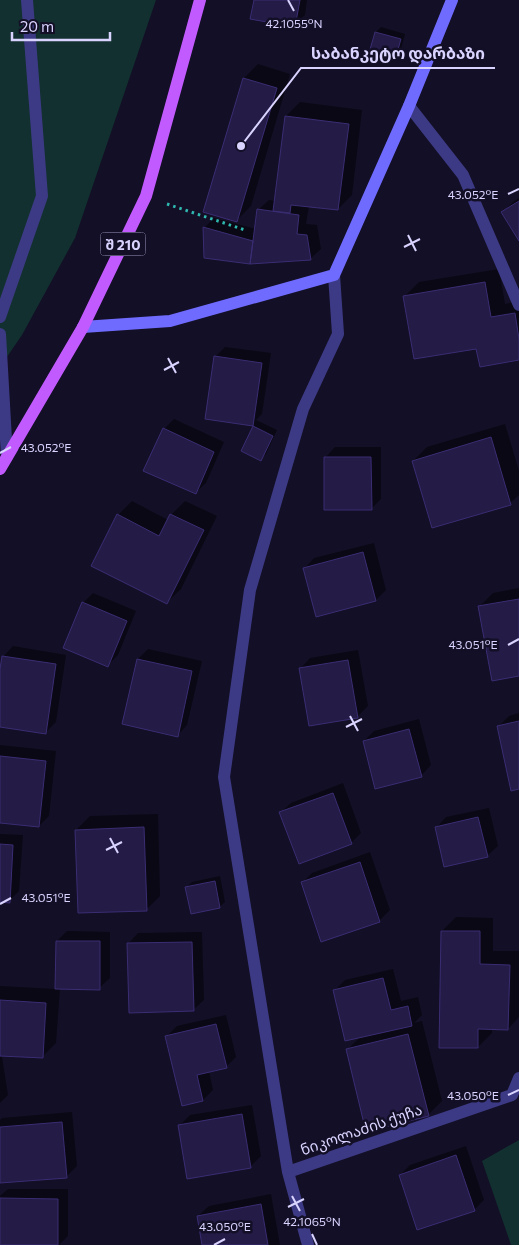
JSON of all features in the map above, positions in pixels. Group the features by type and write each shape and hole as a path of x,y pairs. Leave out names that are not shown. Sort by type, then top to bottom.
{"main road":[{"name":"შ 210","path":"0,469 84,327 146,196 200,0"},
{"path":"84,327 170,321 334,276 410,106 452,0"}],"street":[{"path":"0,317 42,196 27,0"},
{"path":"410,106 463,175 519,305"},
{"path":"308,1245 288,1172 224,777 250,590 303,409 338,334 334,276"},
{"path":"0,334 7,457"},
{"name":"ნიკოლაძის ქუჩა","path":"288,1172 512,1095 519,1078"}],"path":[{"path":"193,213 245,230"}],"green space":[{"path":"0,0 156,0 75,238 22,335 0,367"},
{"path":"519,1140 519,1245 511,1245 482,1161"}],"building":[{"path":"254,0 300,0 295,27 250,19"},
{"path":"375,32 401,39 395,60 369,53"},
{"path":"243,78 277,88 237,222 203,212"},
{"path":"285,116 349,124 338,210 291,205 290,213 273,211"},
{"path":"519,201 519,241 501,212"},
{"path":"257,209 299,215 297,234 307,235 311,260 250,264"},
{"path":"203,227 253,241 250,264 204,258"},
{"path":"485,282 491,317 515,313 519,339 519,360 480,367 476,349 414,359 403,296"},
{"path":"214,356 262,363 253,426 205,419"},
{"path":"253,426 273,436 261,461 241,451"},
{"path":"163,428 214,452 196,494 143,471"},
{"path":"491,437 511,505 432,528 412,461"},
{"path":"324,457 371,457 372,510 324,510"},
{"path":"117,514 159,536 170,514 204,530 167,604 91,566"},
{"path":"363,552 376,601 316,617 303,568"},
{"path":"519,599 519,676 492,681 478,606"},
{"path":"82,602 127,621 108,667 63,648"},
{"path":"2,656 56,664 46,734 0,727 0,669"},
{"path":"137,659 192,671 178,737 122,724"},
{"path":"348,660 358,718 309,726 299,668"},
{"path":"519,721 519,789 511,791 497,726"},
{"path":"409,729 422,777 375,789 363,741"},
{"path":"0,756 46,761 39,827 0,823"},
{"path":"333,793 352,844 299,864 279,812"},
{"path":"478,817 488,857 444,867 435,827"},
{"path":"144,827 147,911 78,913 75,830"},
{"path":"0,844 13,845 10,903 0,902"},
{"path":"360,862 380,922 321,942 301,882"},
{"path":"215,881 220,908 191,914 185,887"},
{"path":"441,931 480,931 480,964 510,965 508,1030 478,1029 478,1048 439,1048"},
{"path":"56,941 100,941 100,990 55,989"},
{"path":"192,942 194,1011 129,1013 127,943"},
{"path":"383,978 391,1010 408,1006 412,1026 345,1041 333,990"},
{"path":"0,1000 46,1003 43,1058 0,1056"},
{"path":"216,1024 227,1068 197,1075 203,1101 182,1106 165,1036"},
{"path":"408,1034 429,1116 366,1132 346,1049"},
{"path":"242,1114 251,1168 187,1179 178,1125"},
{"path":"62,1122 67,1178 0,1183 0,1127"},
{"path":"456,1155 475,1211 417,1230 399,1175"},
{"path":"0,1198 58,1199 58,1245 0,1245"},
{"path":"261,1204 268,1245 202,1245 197,1216"}],"place":[{"name":"საბანკეტო დარბაზი","path":"241,146"}]}
